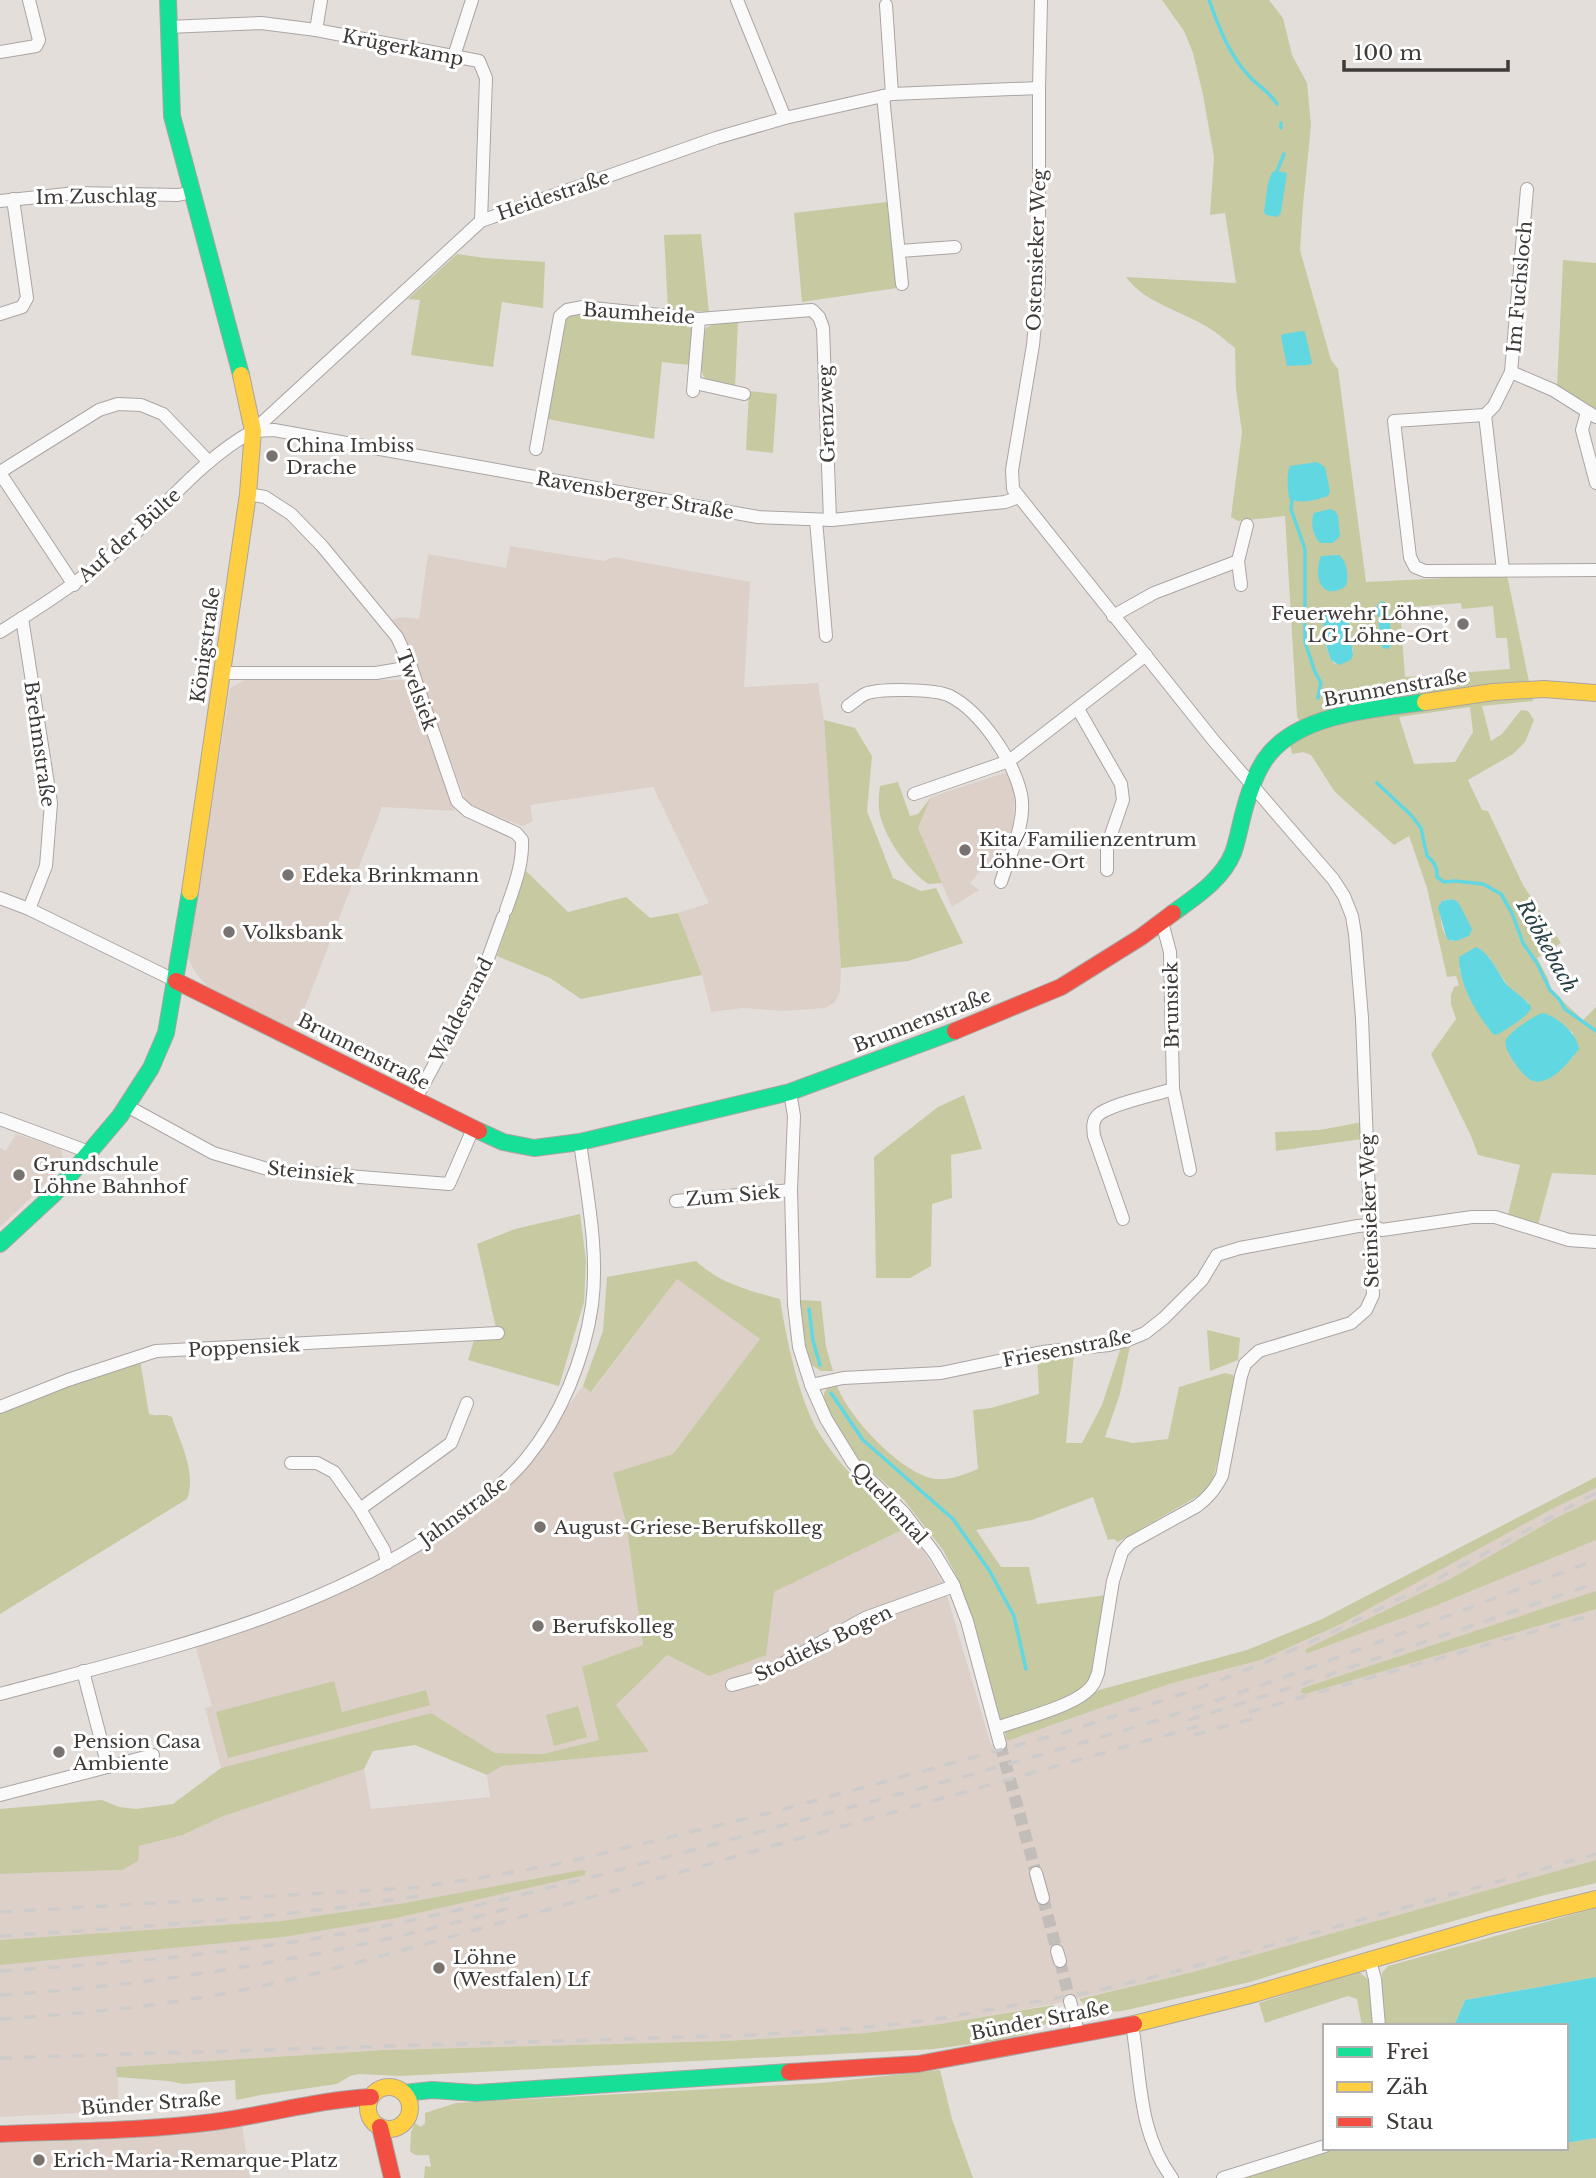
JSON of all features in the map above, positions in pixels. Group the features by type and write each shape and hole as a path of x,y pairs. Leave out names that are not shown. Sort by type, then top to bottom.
{"main road":[{"name":"Königstraße","path":"0,1244 54,1194 127,1106 152,1068 160,1050 171,1014 248,494 253,431 248,400 172,116 168,0"},
{"name":"Brunnenstraße","path":"176,981 503,1142 534,1148 580,1142 790,1092 985,1020 1061,987 1142,937 1200,894 1218,877 1233,854 1252,787 1262,763 1284,740 1306,727 1352,712 1493,692 1544,690 1596,693"},
{"name":"Bünder Straße","path":"475,2092 918,2064 1132,2024 1250,1995 1491,1925 1596,1899"},
{"path":"392,2178 369,2103 371,2097 383,2087 404,2093 432,2090 475,2092"},
{"path":"410,2109 475,2092"},
{"path":"304,2105 375,2121 390,2129 407,2119 409,2100 404,2093"},
{"name":"Bünder Straße","path":"0,2134 139,2129 191,2124 371,2097"},
{"path":"399,2126 399,2178"}],"street":[{"path":"0,51 36,46 39,40 29,0"},
{"path":"316,30 321,0"},
{"path":"454,56 472,0"},
{"path":"737,0 785,118"},
{"name":"Ostensieker Weg","path":"1019,496 1013,489 1012,470 1033,345 1039,280 1041,0"},
{"path":"886,5 888,95 902,284"},
{"name":"Krügerkamp","path":"168,27 261,23 316,30 479,61 486,78 481,221"},
{"name":"Heidestraße","path":"253,431 481,221 716,138 785,118 888,95 1039,88"},
{"name":"Im Fuchsloch","path":"1527,189 1511,372 1553,390 1591,414"},
{"name":"Im Zuschlag","path":"6,200 76,193 178,195 192,192"},
{"path":"0,314 23,307 27,298 6,200"},
{"path":"900,251 955,247"},
{"name":"Baumheide","path":"536,449 561,316 567,310 583,307 699,318 812,310"},
{"name":"Grenzweg","path":"812,310 819,317 823,328 830,520"},
{"path":"699,318 694,387 744,394"},
{"path":"1511,372 1494,406 1485,415 1394,421 1410,557 1415,567 1424,571 1596,570"},
{"path":"74,585 0,472 99,410 118,404 141,405 163,414 209,463"},
{"path":"1591,414 1582,430 1596,483"},
{"path":"1485,415 1503,570"},
{"name":"Ravensberger Straße","path":"253,431 274,430 758,517 830,520 1005,502 1019,496"},
{"name":"Auf der Bülte","path":"0,632 74,585 126,542 232,442 253,431"},
{"name":"Twelsiek","path":"248,494 265,497 291,514 397,637 411,667 457,801 468,811 516,833 522,840 523,856 504,914"},
{"name":"Steinsieker Weg","path":"996,1728 1076,1700 1094,1684 1113,1581 1122,1552 1130,1544 1197,1506 1215,1490 1222,1476 1245,1364 1259,1351 1351,1323 1366,1310 1373,1295 1362,1018 1352,916 1344,896 1113,616 1019,496"},
{"path":"816,520 826,636"},
{"path":"1241,585 1238,561 1247,525"},
{"path":"1113,616 1154,593 1238,561"},
{"name":"Brehmstraße","path":"22,618 51,803 46,866 29,909"},
{"path":"914,794 1009,761 1146,655"},
{"path":"222,673 376,673 411,667"},
{"path":"848,706 867,694 895,689 948,695 977,716 1009,761 1021,795 1021,820 1001,882"},
{"path":"1078,709 1121,784 1123,800 1107,846 1107,870"},
{"path":"0,898 29,909 176,981"},
{"name":"Waldesrand","path":"415,1100 470,999 504,914"},
{"name":"Brunsiek","path":"1162,922 1170,952 1172,1089 1189,1170"},
{"path":"1123,1219 1092,1126 1097,1116 1110,1108 1172,1089"},
{"name":"Quellental","path":"790,1092 794,1115 791,1190 794,1304 799,1348 826,1419 853,1464 904,1513 935,1554 954,1586 967,1621 1000,1744"},
{"name":"Steinsiek","path":"127,1106 213,1153 271,1170 449,1184 473,1129"},
{"path":"0,1119 89,1152"},
{"name":"Jahnstraße","path":"0,1694 194,1640 299,1605 387,1563 446,1527 503,1483 527,1459 566,1397 586,1334 592,1303 594,1258 580,1142"},
{"name":"Zum Siek","path":"676,1201 791,1190"},
{"name":"Friesenstraße","path":"811,1385 843,1378 941,1373 1042,1352 1109,1345 1128,1340 1145,1333 1164,1318 1202,1280 1217,1255 1359,1226 1370,1225 1382,1230 1472,1217 1495,1217 1569,1240 1596,1242"},
{"name":"Poppensiek","path":"0,1406 156,1351 498,1333"},
{"path":"360,1509 452,1443 467,1403"},
{"path":"291,1463 317,1463 334,1472 384,1550 387,1563"},
{"name":"Stodieks Bogen","path":"732,1685 757,1678 865,1618 954,1586"},
{"path":"83,1671 108,1767"},
{"path":"0,1795 153,1755"},
{"path":"1036,1873 1043,1898"},
{"path":"1370,1961 1375,1979 1379,2024"},
{"path":"1070,2001 1079,2036"},
{"path":"1132,2024 1143,2112 1150,2134 1172,2178"},
{"path":"1223,2178 1323,2147"}],"shaded area":[{"path":"510,546 604,561 614,557 750,582 744,687 818,683 824,720 841,968 840,992 834,1003 825,1008 783,1011 743,1008 711,1012 702,975 678,913 709,903 653,787 530,805 533,821 523,826 476,808 465,799 412,654 389,620 402,617 419,619 428,554 506,568"},
{"path":"249,678 403,680 414,688 455,811 382,807 295,1033 207,986 188,958 230,688"},
{"name":"Kita/Familienzentrum Löhne-Ort","path":"1004,773 1009,775 1015,794 1013,826 997,866 986,864 970,883 979,890 952,907 918,828 931,797"},
{"path":"16,1134 61,1149 64,1162 0,1227 0,1148 6,1151"},
{"name":"August-Griese-Berufskolleg","path":"677,1279 760,1339 673,1454 613,1473 626,1523 643,1645 599,1740 543,1754 495,1753 431,1713 221,1768 205,1708 212,1706 195,1645 336,1594 448,1531 552,1427 583,1386 592,1392"},
{"path":"1596,1488 1596,1860 1193,1972 1054,2004 940,2024 865,2033 724,2041 383,2050 117,2067 119,2111 0,2117 0,1874 122,1870 139,1846 183,1835 221,1817 364,1769 371,1809 490,1797 487,1775 502,1766 648,1752 615,1705 667,1655 709,1676 774,1592 908,1527 943,1582 991,1745 1169,1684 1261,1660 1341,1624 1552,1509"},
{"path":"242,2125 250,2178 0,2178 0,2143"}],"green space":[{"path":"1162,0 1269,0 1283,18 1292,55 1307,83 1311,125 1300,250 1331,360 1338,369 1366,582 1507,575 1533,701 1482,706 1491,741 1502,734 1521,710 1528,711 1534,720 1525,742 1513,754 1468,780 1482,810 1488,811 1523,885 1561,943 1537,958 1551,990 1583,1020 1596,1007 1596,1175 1552,1173 1538,1225 1508,1215 1520,1165 1478,1155 1431,1054 1456,1019 1451,995 1454,987 1459,985 1456,976 1447,977 1427,888 1409,836 1394,845 1335,792 1311,755 1303,752 1292,754 1290,744 1307,735 1297,716 1285,516 1238,521 1231,517 1242,432 1236,389 1235,348 1208,327 1142,293 1126,277 1236,283 1225,213 1210,215 1214,157 1193,53 1184,31","holes":["1461,603 1462,609 1493,606 1496,638 1507,638 1510,669 1405,677 1400,608","1345,613 1353,651 1335,664 1326,646","1470,707 1473,732 1455,762 1414,764 1399,717","1452,899 1469,936 1453,941 1449,939 1443,930 1442,901","1488,956 1510,989 1529,1003 1524,1016 1496,1035 1470,998 1459,968","1565,1027 1573,1033 1574,1056 1552,1077 1507,1038"]},
{"path":"887,202 897,288 802,302 794,213"},
{"path":"701,234 709,312 668,309 664,235"},
{"path":"457,254 545,262 543,308 502,302 493,367 411,355 420,300 408,299"},
{"path":"1563,260 1596,263 1596,413 1557,388"},
{"path":"571,314 685,322 692,329 689,365 662,362 654,439 547,419 565,318"},
{"path":"738,322 735,388 706,379 702,370 702,355 706,328 716,323"},
{"path":"749,391 777,394 773,453 746,450"},
{"path":"824,720 855,728 872,756 867,811 893,878 921,891 936,888 963,943 908,961 841,968"},
{"path":"898,782 910,816 918,814 931,797 918,828 942,883 928,884 920,878 904,861 885,830 879,809 880,786"},
{"path":"526,871 568,912 626,897 650,918 678,913 702,975 581,999 550,978 497,956"},
{"path":"964,1095 982,1149 951,1155 952,1198 932,1204 931,1266 910,1278 876,1278 874,1157 938,1107"},
{"path":"1362,1122 1362,1139 1276,1151 1275,1132 1320,1130"},
{"path":"580,1214 586,1261 584,1302 559,1386 468,1360 474,1340 495,1340 496,1328 477,1244 515,1229"},
{"path":"696,1261 725,1281 780,1299 799,1386 819,1433 849,1472 908,1527 774,1592 766,1655 709,1676 667,1655 616,1705 649,1752 502,1766 487,1775 415,1745 373,1751 364,1769 221,1817 183,1835 139,1846 138,1861 122,1870 0,1874 0,1809 102,1800 119,1807 136,1809 173,1804 221,1768 431,1713 495,1753 543,1754 599,1740 582,1667 643,1645 626,1523 613,1473 673,1454 760,1339 677,1279 591,1392 583,1386 603,1331 607,1277"},
{"path":"800,1300 821,1301 826,1347 833,1371 821,1371 810,1364 801,1324"},
{"path":"1207,1330 1240,1338 1238,1360 1210,1371"},
{"path":"1130,1346 1120,1394 1105,1437 1133,1443 1168,1439 1179,1387 1225,1373 1233,1375 1236,1382 1213,1480 1205,1492 1118,1542 1114,1539 1108,1540 1093,1497 1032,1520 976,1530 1001,1567 1029,1567 1037,1604 1107,1595 1095,1669 1089,1682 1078,1694 999,1721 957,1577 943,1550 904,1500 860,1461 829,1412 824,1393 836,1383 851,1411 877,1442 892,1455 922,1475 947,1479 978,1469 973,1410 991,1408 1039,1394 1037,1357 1074,1353 1066,1443 1082,1443 1102,1405 1121,1347"},
{"path":"140,1360 149,1414 172,1417 183,1447 190,1478 187,1499 0,1614 0,1410"},
{"path":"1596,1477 1596,1488 1552,1509 1341,1624 1261,1660 1169,1684 1007,1741 1005,1733 1008,1728 1083,1701 1099,1690 1247,1650 1320,1620"},
{"path":"1596,1499 1596,1540 1432,1607 1305,1652 1306,1649 1452,1578 1556,1518"},
{"path":"1596,1591 1596,1609 1305,1694 1300,1692 1303,1688"},
{"path":"334,1681 342,1712 426,1690 430,1705 228,1758 216,1712"},
{"path":"578,1706 587,1737 554,1746 546,1715"},
{"path":"1596,1860 1596,1883 1373,1944 1250,1982 1122,2011 1097,2013 1079,1999 1193,1972"},
{"path":"586,1871 585,1875 396,1918 283,1937 0,1965 0,1940 282,1921 399,1904"},
{"path":"1596,1908 1596,1977 1465,2000 1455,2024 1362,2024 1357,1999 1348,1996 1265,2023 1259,2003 1358,1971 1382,1991 1382,1973 1388,1966"},
{"path":"1054,2005 1047,2022 1034,2031 991,2041 934,2049 400,2076 359,2074 337,2084 236,2100 235,2080 183,2084 117,2077 116,2067 383,2050 724,2041 865,2033"},
{"path":"940,2070 952,2119 973,2178 424,2178 425,2166 431,2167 429,2155 416,2155 410,2151 411,2132 415,2123 421,2127 425,2123 425,2113 456,2103 821,2083"},
{"path":"1596,2138 1596,2178 1229,2178 1323,2149 1568,2150 1568,2143"}],"water":[{"path":"1272,172 1287,173 1278,217 1266,215 1264,212 1268,183"},
{"path":"1303,331 1312,363 1287,366 1281,336"},
{"path":"1317,462 1325,467 1330,491 1328,496 1303,501 1289,498 1290,466"},
{"path":"1330,509 1338,516 1340,536 1333,543 1320,543 1312,525 1314,513"},
{"path":"1339,555 1347,569 1346,586 1330,591 1321,585 1319,579 1321,556"},
{"path":"1383,601 1388,605 1392,644 1388,649 1381,644 1377,606"},
{"path":"1329,608 1345,613 1348,619 1353,655 1351,660 1339,665 1331,660 1324,634 1324,620"},
{"path":"1452,899 1458,902 1472,929 1469,936 1456,941 1448,940 1438,908 1442,901"},
{"path":"1476,947 1485,954 1507,985 1531,1008 1521,1019 1496,1035 1475,1008 1462,978 1459,957"},
{"path":"1542,1013 1565,1026 1579,1049 1558,1072 1537,1082 1527,1078 1510,1056 1506,1040"},
{"path":"1596,1977 1596,2138 1568,2143 1568,2024 1455,2024 1465,2000"}],"waterway":[{"name":"Röbkebach","path":"1209,0 1236,60 1277,104"},
{"path":"1281,123 1281,128"},
{"path":"1277,171 1284,154"},
{"name":"Röbkebach","path":"1292,500 1291,509 1305,549 1305,642 1321,683 1318,698"},
{"name":"Röbkebach","path":"1377,783 1421,828 1427,856 1435,865 1437,877 1444,882 1483,884 1501,894 1512,913 1523,943 1537,963 1550,990 1565,1009 1596,1031"},
{"path":"809,1309 813,1341 820,1365"},
{"path":"831,1393 863,1440 953,1519 989,1570 1014,1616 1026,1669"}],"tunnel":[{"path":"1000,1744 1036,1873"},
{"path":"1043,1898 1057,1951"},
{"path":"1060,1961 1070,2001"}],"railway":[{"path":"0,1912 410,1888 563,1863 773,1812 1066,1732 1197,1689 1264,1663 1339,1629 1596,1493"},
{"path":"0,1971 182,1956 273,1945 414,1920 566,1884 987,1770 1152,1722 1304,1670 1596,1560"},
{"path":"1188,1720 1299,1685 1596,1583"},
{"path":"1249,1712 1596,1614"},
{"path":"1194,1735 1262,1716"},
{"path":"0,2019 171,2002 299,1977 418,1946 1202,1725"},
{"path":"0,2058 753,2035 860,2028 937,2019 1096,1991 1189,1968 1596,1854"},
{"path":"0,1936 266,1916 425,1895"},
{"path":"0,1995 129,1983 257,1965 384,1939 510,1908"}],"traffic: fast":[{"path":"168,0 172,116 241,375"},
{"path":"1173,913 1207,887 1228,863 1255,779 1264,760 1284,740 1302,729 1342,715 1425,702"},
{"path":"0,1244 54,1194 120,1116 151,1068 166,1033 190,892"},
{"path":"479,1131 503,1142 534,1148 580,1142 790,1092 955,1031"},
{"path":"404,2093 432,2090 476,2093 789,2072"}],"traffic: slow":[{"path":"190,892 248,494 253,431 241,375"},
{"path":"1425,702 1493,692 1544,689 1596,693"},
{"path":"1134,2024 1250,1995 1491,1925 1596,1899"},
{"path":"389,2087 404,2093 410,2108 404,2123 389,2129 374,2123 368,2108 374,2093 389,2087"}],"traffic: jam":[{"path":"955,1031 1061,987 1141,937 1173,913"},
{"path":"176,981 479,1131"},
{"path":"789,2072 918,2064 1134,2024"},
{"path":"0,2134 186,2125 371,2097"},
{"path":"380,2127 392,2178"}],"place":[{"name":"China Imbiss Drache","path":"272,456"},
{"name":"Feuerwehr Löhne, LG Löhne-Ort","path":"1463,624"},
{"name":"Kita/Familienzentrum Löhne-Ort","path":"965,850"},
{"name":"Edeka Brinkmann","path":"288,875"},
{"name":"Volksbank","path":"229,932"},
{"name":"Grundschule Löhne Bahnhof","path":"19,1175"},
{"name":"August-Griese-Berufskolleg","path":"540,1527"},
{"name":"Berufskolleg","path":"538,1626"},
{"name":"Pension Casa Ambiente","path":"59,1752"},
{"name":"Löhne (Westfalen) Lf","path":"439,1968"},
{"name":"Erich-Maria-Remarque-Platz","path":"39,2160"}]}
